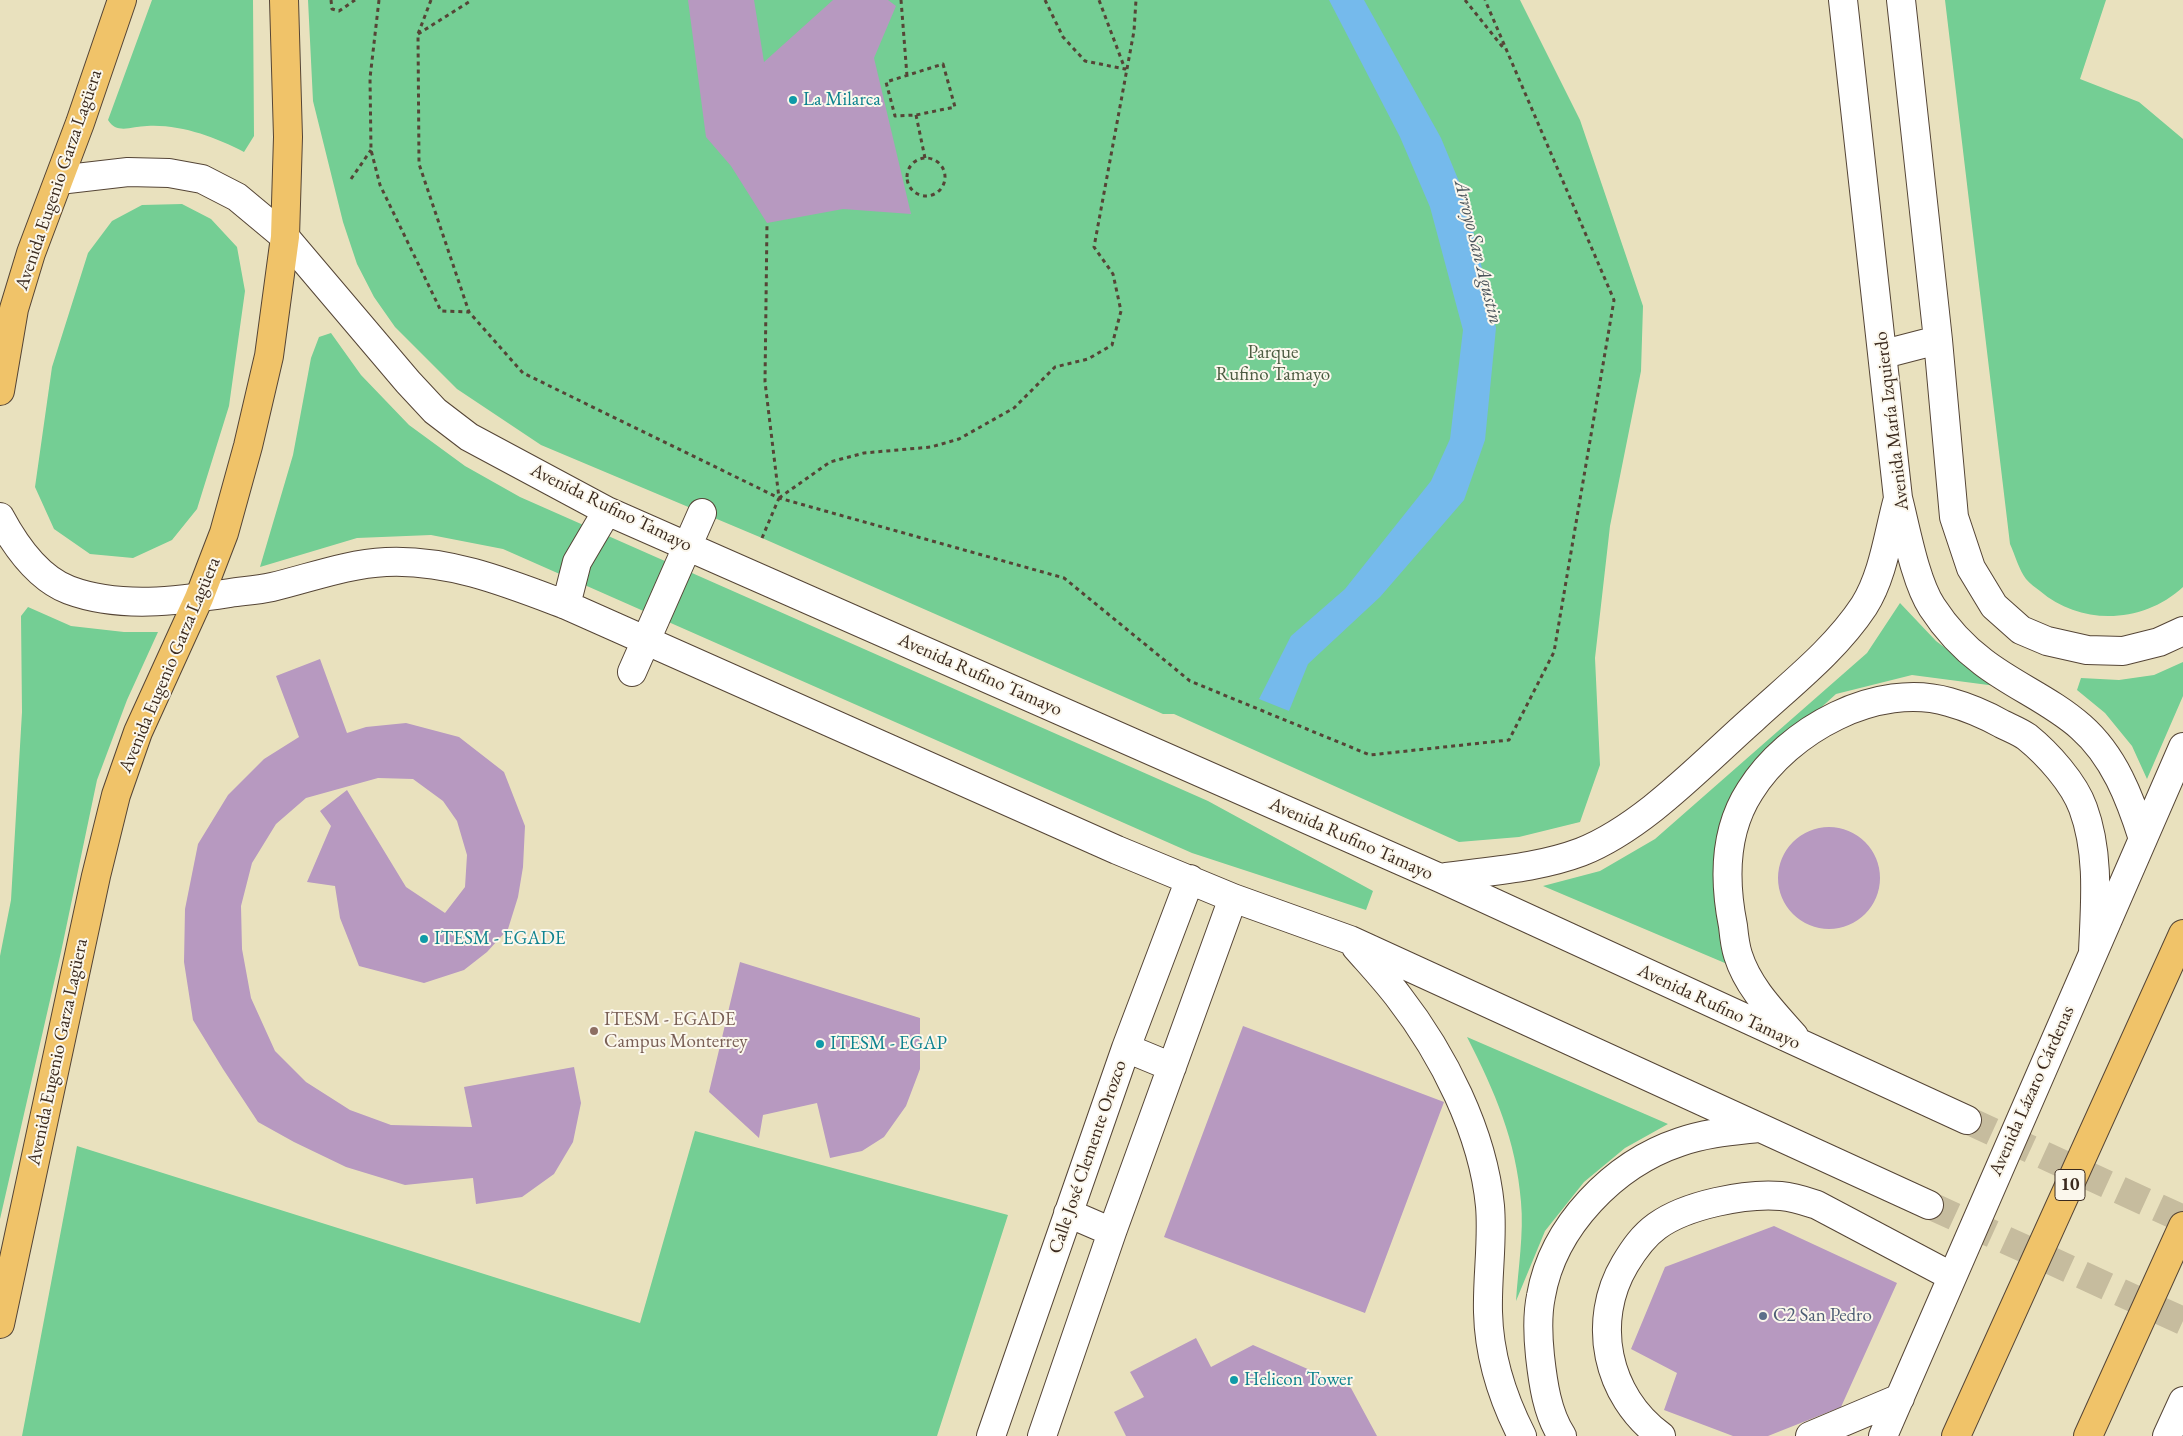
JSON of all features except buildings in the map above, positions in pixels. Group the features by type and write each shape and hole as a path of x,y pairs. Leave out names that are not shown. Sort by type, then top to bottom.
{"main road":[{"name":"Avenida Eugenio Garza Lagüera","path":"0,391 14,309 31,253 59,180 122,0"},
{"name":"Avenida Eugenio Garza Lagüera","path":"0,1324 96,876 116,794 138,732 199,598 224,533 248,446 269,356 286,237 288,137 284,0"},
{"name":"10","path":"1956,1436 2183,934"},
{"path":"2088,1436 2183,1226"}],"street":[{"name":"Avenida María Izquierdo","path":"1843,0 1884,354 1898,498 1915,566 1931,605 1955,637 1984,662 2081,727 2105,754 2123,783 2143,839"},
{"path":"1901,0 1938,340 1954,517 1971,568 1994,606 2021,630 2046,641 2087,650 2123,651 2159,642 2183,631"},
{"name":"Avenida Rufino Tamayo","path":"59,180 128,172 169,173 202,179 237,197 286,237 408,382 435,411 470,437 607,511 1440,878 1967,1120"},
{"path":"1884,354 1938,340"},
{"path":"1440,878 1535,865 1580,852 1622,831 1659,803 1842,635 1864,604 1880,568 1898,498"},
{"path":"566,605 577,562 607,511"},
{"path":"632,672 702,514"},
{"path":"0,518 16,546 42,573 68,590 106,600 136,602 199,598 271,587 340,568 385,562 419,562 451,567 498,580 566,605 1108,846 1233,898 1350,940 1929,1205"},
{"path":"1801,1044 1766,1004 1749,979 1738,954 1727,895 1728,856 1734,827 1750,791 1775,759 1808,732 1846,712 1881,700 1919,698 1948,701 1988,716 2026,736 2058,768 2082,807 2091,837 2096,897 2093,952"},
{"name":"Avenida Lázaro Cárdenas","path":"1883,1436 2183,747"},
{"name":"Calle José Clemente Orozco","path":"991,1436 1126,1048 1190,879"},
{"path":"1042,1436 1112,1232 1233,898"},
{"path":"1350,940 1398,996 1427,1038 1464,1108 1482,1158 1490,1206 1488,1313 1494,1359 1510,1412 1522,1436"},
{"path":"1126,1048 1172,1067"},
{"path":"1562,1436 1556,1427 1542,1382 1538,1339 1541,1295 1554,1255 1574,1221 1598,1193 1636,1162 1679,1142 1717,1132 1760,1128"},
{"path":"1661,1436 1639,1416 1624,1397 1615,1378 1610,1359 1606,1325 1610,1301 1619,1274 1636,1245 1657,1226 1679,1214 1715,1203 1750,1197 1779,1196 1795,1198 1817,1205 1952,1276"},
{"path":"1068,1213 1112,1232"},
{"path":"1810,1436 1900,1398"},
{"path":"2167,1436 2183,1402"}],"path":[{"path":"331,0 332,9 339,11 355,0"},
{"path":"379,0 370,78 371,150 380,186 441,311 470,312"},
{"path":"431,0 418,34 419,164 470,312 523,373 778,498 1064,578 1190,681 1370,755 1508,740 1554,652 1614,300 1486,0"},
{"path":"418,34 472,0"},
{"path":"901,0 907,76"},
{"path":"1045,0 1063,37 1085,60 1125,69"},
{"path":"1099,0 1125,69"},
{"path":"778,498 830,462 864,453 931,447 959,439 1014,408 1055,367 1088,359 1112,345 1121,311 1113,274 1094,247 1125,69 1134,31 1136,0"},
{"path":"1464,0 1508,53"},
{"path":"943,64 955,107 916,115 895,116 886,82 907,76 943,64"},
{"path":"916,115 925,158"},
{"path":"351,178 371,150"},
{"path":"925,158 937,161 942,165 946,177 942,189 937,194 924,197 912,192 906,180 909,168 913,162 925,158"},
{"path":"762,538 778,498 765,382 767,223"}],"green space":[{"path":"152,0 253,0 254,136 244,152 221,141 185,129 141,126 125,129 112,125 108,120"},
{"name":"Parque Rufino Tamayo","path":"308,0 1520,0 1580,120 1643,306 1641,371 1610,526 1595,658 1600,765 1580,822 1519,837 1459,842 1174,714 1163,714 762,538 541,445 457,389 395,327 374,297 357,264 343,222 313,101"},
{"path":"1945,0 2106,0 2080,79 2139,102 2183,139 2183,587 2167,599 2150,608 2131,614 2093,615 2074,610 2056,602 2026,579 2010,544"},
{"path":"182,204 211,219 237,247 245,291 229,406 197,509 172,540 133,558 90,554 54,529 35,487 52,367 88,253 112,221 142,205"},
{"path":"331,333 361,375 409,425 465,466 520,497 1208,801 1373,891 1366,910 1192,853 503,549 431,535 357,538 260,567 293,455 311,358 319,337"},
{"path":"1900,603 1936,641 1996,686 1912,675 1836,694 1760,763 1738,803 1739,969 1543,886 1600,871 1655,839 1867,653"},
{"path":"28,607 71,626 124,632 158,632 127,700 97,780 61,952 0,1219 0,956 11,900 22,712 21,616"},
{"path":"2183,662 2183,696 2147,779 2132,746 2105,713 2077,690 2081,678 2119,680 2154,675"},
{"path":"1467,1037 1668,1124 1625,1148 1584,1182 1545,1231 1516,1301 1522,1214 1518,1179 1503,1117 1487,1077"},
{"path":"695,1131 1008,1215 937,1436 22,1436 77,1146 640,1323"}],"water":[{"name":"Arroyo San Agustin","path":"1329,0 1364,0 1441,138 1465,196 1496,328 1485,440 1464,500 1380,597 1308,664 1289,711 1259,699 1291,636 1345,589 1431,481 1450,439 1463,330 1430,207 1400,137"}],"tunnel":[{"path":"1967,1120 2183,1219"},
{"path":"1929,1205 2183,1321"}],"place":[{"name":"La Milarca","path":"793,100"},
{"name":"ITESM - EGADE","path":"424,939"},
{"name":"ITESM - EGADE Campus Monterrey","path":"594,1031"},
{"name":"ITESM - EGAP","path":"820,1044"},
{"name":"C2 San Pedro","path":"1763,1316"},
{"name":"Helicon Tower","path":"1234,1380"}]}
